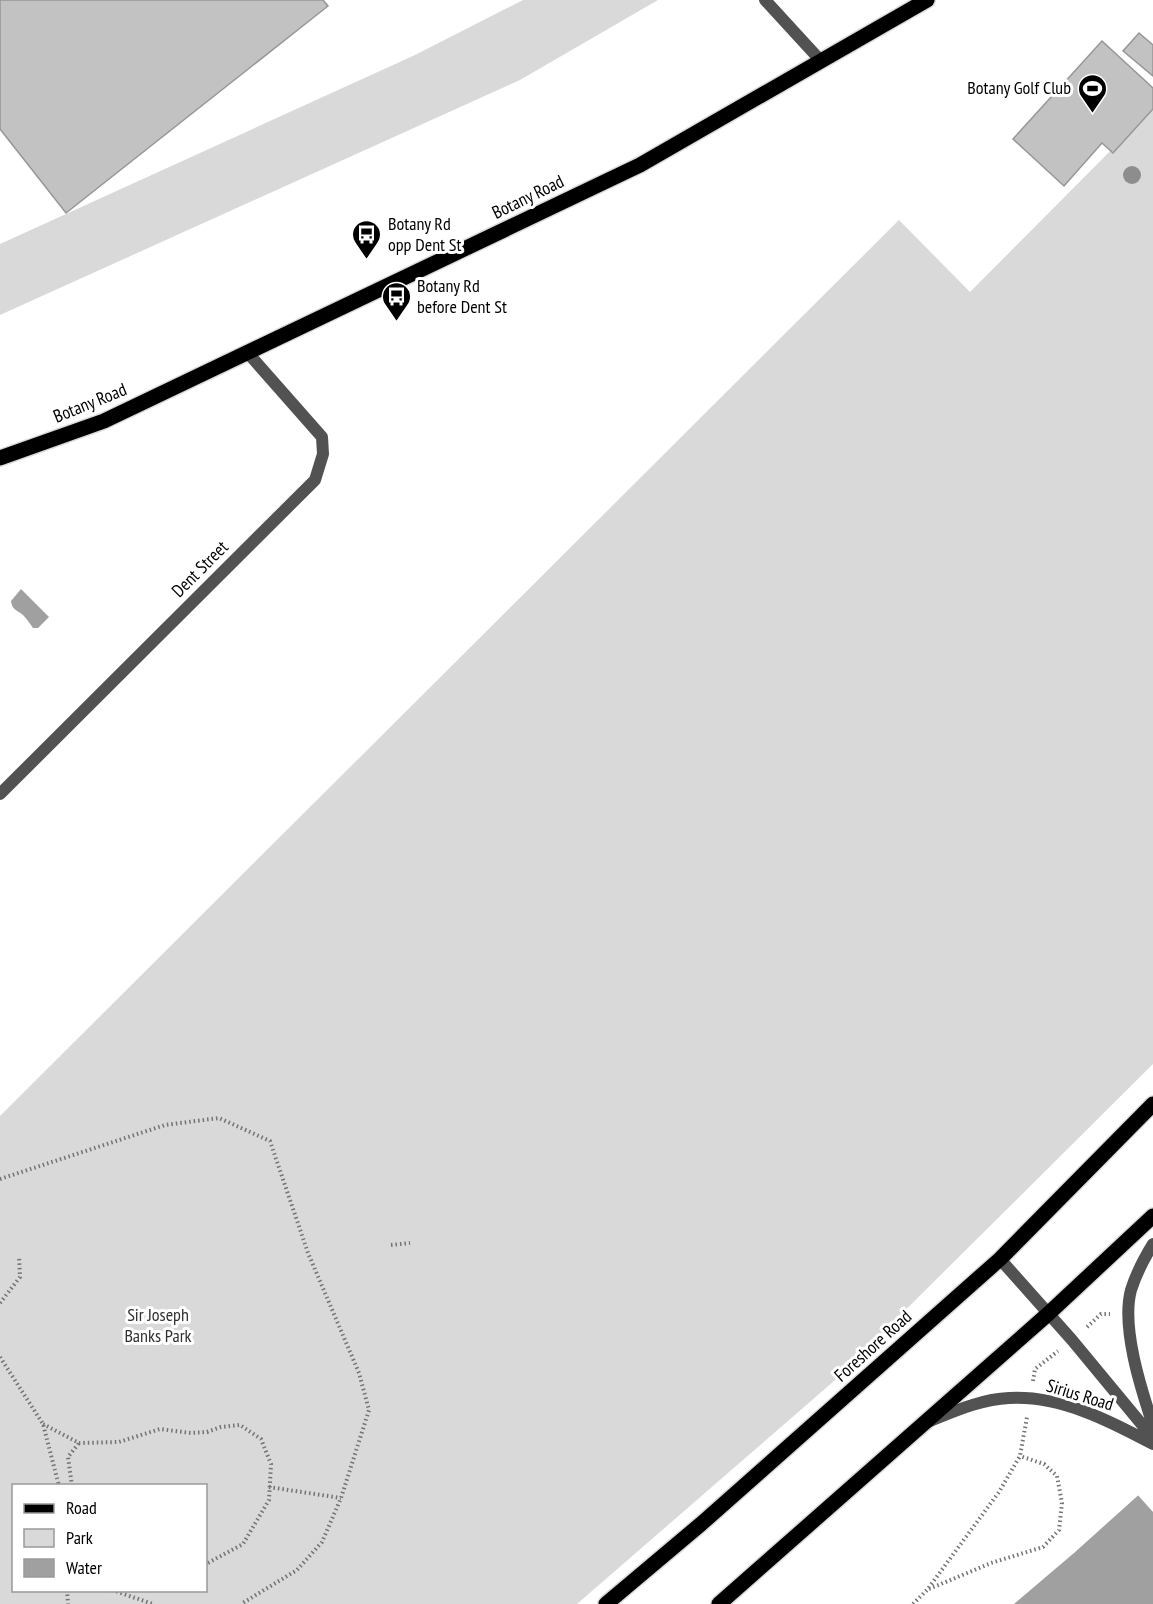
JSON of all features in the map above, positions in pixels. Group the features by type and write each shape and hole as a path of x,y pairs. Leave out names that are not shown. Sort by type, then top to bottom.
{"main road":[{"name":"Botany Road","path":"0,458 104,421 640,165 927,0"},
{"name":"Foreshore Road","path":"606,1604 710,1516 1000,1259 1153,1104"},
{"path":"719,1604 1048,1314 1153,1216"}],"street":[{"path":"765,0 822,62"},
{"name":"Dent Street","path":"0,794 315,480 323,454 322,437 249,353"},
{"name":"Sirius Road","path":"1153,1244 1131,1290 1128,1325 1141,1387 1153,1425"},
{"name":"Sirius Road","path":"1000,1259 1153,1438"},
{"name":"Sirius Road","path":"924,1424 976,1404 1009,1398 1037,1400 1064,1405 1112,1423 1153,1444"}],"path":[{"path":"0,1179 165,1125 219,1118 270,1141 308,1253 359,1372 369,1410 341,1498 321,1542 297,1570 241,1604"},
{"path":"391,1245 410,1243"},
{"path":"0,1303 20,1277 19,1256"},
{"path":"0,1357 43,1424 59,1484"},
{"path":"43,1424 79,1443 119,1442 160,1429 191,1433 207,1432 221,1426 240,1425 261,1439 271,1464 269,1500 243,1544 207,1563"},
{"path":"72,1484 68,1457 79,1443"},
{"path":"913,1604 927,1590 999,1492 1020,1456 1044,1464 1057,1476 1062,1503 1059,1530 1043,1547 991,1563 927,1590"},
{"path":"269,1487 341,1498"},
{"path":"118,1592 153,1604"}],"green space":[{"path":"523,0 658,0 520,80 0,315 0,244 415,55"},
{"name":"Sir Joseph Banks Park","path":"1153,108 1153,1064 834,1381 577,1604 0,1604 0,1116 899,220 970,292"}],"water":[{"path":"21,589 49,617 38,628 33,628 12,606 11,601"},
{"path":"1153,1482 1153,1604 1014,1604 1074,1553"}],"pier":[{"path":"1153,1479 1153,1512 1136,1493"}],"building":[{"path":"0,0 323,0 328,6 66,213 0,129"},
{"path":"1139,33 1153,45 1153,76 1123,51"},
{"path":"1102,41 1153,88 1153,109 1113,153 1102,143 1064,186 1013,139"}],"place":[{"name":"Botany Golf Club","path":"1092,114"},
{"name":"Botany Rd opp Dent St","path":"367,260"},
{"name":"Botany Rd before Dent St","path":"396,322"}]}
